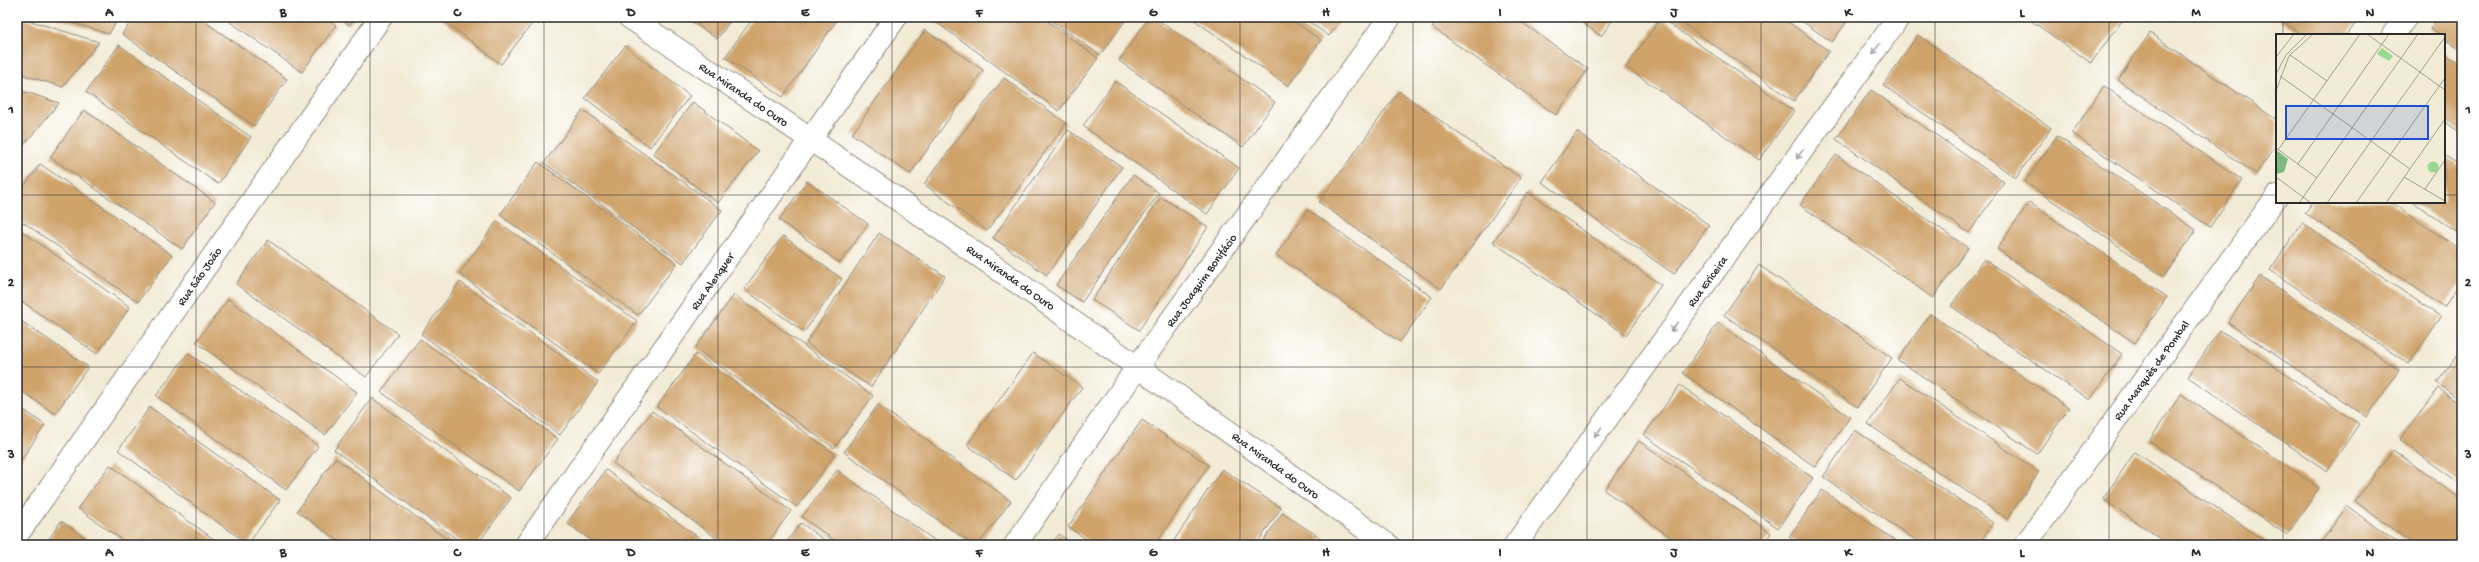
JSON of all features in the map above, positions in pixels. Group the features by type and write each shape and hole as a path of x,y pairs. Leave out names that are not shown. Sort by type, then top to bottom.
{"street":[{"name":"Rua São João","path":"17,534 381,17"},
{"name":"Rua Miranda do Ouro","path":"629,17 812,139 1138,366 1388,545"},
{"name":"Rua Alenquer","path":"526,545 812,139 896,17"},
{"name":"Rua Joaquim Bonifácio","path":"1015,545 1138,366 1390,17"},
{"name":"Rua Ericeira","path":"1515,545 1899,17"},
{"path":"2394,34 2406,17"},
{"name":"Rua Marquês de Pombal","path":"2025,545 2276,197"}],"building":[{"path":"17,17 99,42 63,87 17,73"},
{"path":"54,17 119,17 109,34"},
{"path":"134,17 198,17 287,79 254,126 122,34"},
{"path":"223,17 324,17 336,25 302,72"},
{"path":"337,17 355,17 349,25"},
{"path":"439,17 537,17 501,64"},
{"path":"686,17 733,17 717,39"},
{"path":"754,17 839,17 783,97 725,57"},
{"path":"929,17 1042,17 1098,58 1059,111"},
{"path":"1046,17 1128,17 1100,55"},
{"path":"1149,17 1154,17 1275,102 1243,147 1119,61"},
{"path":"1190,17 1287,17 1321,40 1288,86"},
{"path":"1302,17 1343,17 1329,36"},
{"path":"1440,17 1514,17 1588,69 1556,115 1432,27"},
{"path":"1574,17 1615,17 1601,36"},
{"path":"1674,17 1781,17 1829,51 1794,101"},
{"path":"1796,17 1850,17 1832,42"},
{"path":"2026,17 2125,17 2091,63"},
{"path":"2276,17 2360,17 2348,34 2301,34"},
{"path":"2438,17 2462,17 2462,50 2445,39 2445,34 2438,34 2430,29"},
{"path":"1661,18 1794,111 1759,160 1626,67"},
{"path":"925,30 983,70 910,174 852,134"},
{"path":"2150,33 2276,119 2276,145 2256,174 2118,80"},
{"path":"1918,35 2051,128 2016,178 1883,85"},
{"path":"119,45 251,137 218,184 86,92"},
{"path":"625,46 690,96 650,147 585,98"},
{"path":"2445,54 2462,65 2462,134 2445,122"},
{"path":"1004,78 1066,123 987,231 924,184"},
{"path":"1115,81 1239,168 1207,214 1083,126"},
{"path":"2104,86 2242,180 2210,227 2072,133"},
{"path":"17,89 59,103 17,153"},
{"path":"1871,90 2004,182 1969,233 1836,139"},
{"path":"1399,91 1521,178 1441,289 1319,202"},
{"path":"693,102 758,151 718,203 653,154"},
{"path":"84,110 215,202 182,249 50,157"},
{"path":"583,110 722,210 683,263 544,163"},
{"path":"1068,130 1122,167 1047,275 993,238"},
{"path":"1577,132 1709,225 1674,274 1542,182"},
{"path":"2057,136 2196,230 2164,277 2025,182"},
{"path":"1836,155 1968,248 1933,298 1800,205"},
{"path":"2445,156 2462,167 2462,236 2414,203 2445,203"},
{"path":"538,162 677,263 638,315 500,215"},
{"path":"40,164 172,255 138,302 17,218 17,196"},
{"path":"1133,175 1159,193 1082,302 1056,285"},
{"path":"807,181 868,224 840,263 779,220"},
{"path":"1528,192 1661,285 1626,335 1493,242"},
{"path":"1161,197 1208,227 1139,330 1092,300"},
{"path":"2029,202 2167,297 2135,343 1997,249"},
{"path":"2312,203 2391,203 2462,251 2462,281 2444,307 2305,213"},
{"path":"1308,210 1432,297 1400,342 1276,255"},
{"path":"497,221 637,321 598,374 459,274"},
{"path":"2302,223 2441,317 2409,364 2270,270"},
{"path":"17,228 130,307 97,354 17,298"},
{"path":"879,233 945,276 871,387 806,343"},
{"path":"783,236 842,279 804,332 744,289"},
{"path":"268,240 398,334 366,377 236,284"},
{"path":"1984,259 2122,354 2090,400 1951,306"},
{"path":"1759,265 1892,358 1857,407 1724,315"},
{"path":"2260,276 2399,370 2367,417 2228,323"},
{"path":"460,282 598,382 560,435 421,334"},
{"path":"734,295 873,396 834,448 695,348"},
{"path":"228,299 357,392 325,435 196,342"},
{"path":"1930,314 2069,408 2037,454 1898,360"},
{"path":"17,318 88,367 55,414 17,388"},
{"path":"1718,323 1850,417 1815,467 1683,373"},
{"path":"2220,330 2359,424 2327,471 2188,377"},
{"path":"420,339 558,439 519,491 381,392"},
{"path":"2462,349 2462,401 2437,383"},
{"path":"188,353 318,446 286,490 156,396"},
{"path":"1033,353 1082,387 1016,480 967,445"},
{"path":"696,354 835,454 797,507 657,407"},
{"path":"1900,378 2039,472 2007,519 1868,424"},
{"path":"1680,385 1813,478 1778,528 1644,435"},
{"path":"2438,388 2462,406 2462,485 2400,440"},
{"path":"2181,394 2319,488 2287,535 2149,441"},
{"path":"372,398 511,498 477,545 465,545 334,450"},
{"path":"17,405 45,425 17,466"},
{"path":"878,405 1011,501 978,545 973,545 844,452"},
{"path":"150,407 280,500 248,544 118,450"},
{"path":"652,411 791,511 766,545 726,545 613,463"},
{"path":"1142,420 1209,465 1155,545 1095,545 1068,527"},
{"path":"1855,430 1993,523 1978,545 1923,545 1823,477"},
{"path":"1639,441 1771,533 1763,545 1682,545 1604,490"},
{"path":"2393,450 2462,500 2462,545 2414,545 2355,501"},
{"path":"2135,452 2271,545 2170,545 2103,499"},
{"path":"335,458 455,545 344,545 297,511"},
{"path":"110,465 222,545 129,545 78,508"},
{"path":"1222,469 1281,508 1256,545 1171,545"},
{"path":"606,470 709,545 598,545 567,523"},
{"path":"837,470 941,545 841,545 802,517"},
{"path":"1822,490 1902,545 1801,545 1789,537"},
{"path":"2347,506 2400,545 2319,545"},
{"path":"1282,513 1321,538 1316,545 1261,545"},
{"path":"61,521 96,545 45,545"},
{"path":"801,523 831,545 784,545"},
{"path":"1059,534 1074,545 1051,545"}]}
